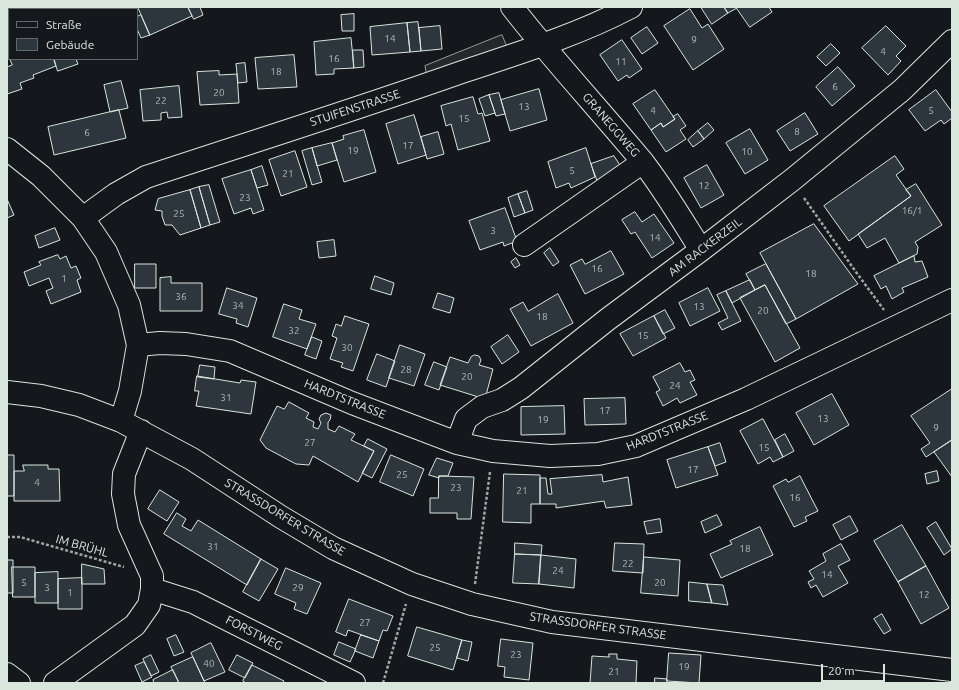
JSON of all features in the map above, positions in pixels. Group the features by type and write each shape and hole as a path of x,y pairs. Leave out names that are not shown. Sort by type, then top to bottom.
{"street":[{"name":"GRANEGGWEG","path":"512,7 542,45 643,162 701,250"},
{"name":"STUIFENSTRASSE","path":"84,218 116,194 146,177 542,45 612,17 631,7"},
{"name":"AM RACKERZEIL","path":"456,444 466,419 482,407 502,400 521,388 608,318 701,250 792,180 902,90 952,41"},
{"path":"7,148 41,176 84,218 106,252 129,305 138,345 130,391 121,421"},
{"path":"524,244 643,162"},
{"name":"HARDTSTRASSE","path":"138,345 160,343 186,344 230,351 352,403 456,444 493,451 550,456 598,454 636,446 746,398 952,300"},
{"name":"STRASSDORFER STRASSE","path":"7,392 41,396 79,404 121,421 192,459 333,548 412,584 472,604 552,622 952,670"},
{"path":"55,683 135,625 149,605 152,582 129,525 124,494 124,474 141,431"},
{"name":"FORSTWEG","path":"152,582 193,602 331,677 354,683"},
{"path":"7,674 19,683"}],"path":[{"path":"792,180 856,272 896,326"},
{"path":"472,604 493,451"},
{"name":"IM BRÜHL","path":"7,537 20,537 152,582"},
{"path":"383,683 405,607"}],"shaded area":[{"path":"502,35 508,49 427,77 425,66"}],"building":[{"path":"138,7 188,7 192,16 150,35"},
{"path":"188,7 200,7 203,15 194,19"},
{"path":"701,7 724,7 728,13 712,24"},
{"path":"724,7 736,7 737,8 728,13"},
{"path":"736,7 769,7 772,12 750,27"},
{"path":"690,9 702,28 708,24 724,49 693,70 664,26"},
{"path":"354,14 354,31 342,31 341,15"},
{"path":"141,15 150,35 141,38 138,31 138,16"},
{"path":"418,22 421,51 410,52 407,23"},
{"path":"407,23 410,52 372,55 370,27"},
{"path":"440,26 442,49 421,51 419,28"},
{"path":"886,26 906,46 896,56 901,61 888,75 862,48"},
{"path":"647,27 658,43 642,54 631,38"},
{"path":"351,38 354,68 334,69 334,74 316,75 314,42"},
{"path":"622,40 642,69 629,78 627,75 618,81 600,55"},
{"path":"831,44 840,53 826,66 817,57"},
{"path":"353,50 363,50 364,67 354,68"},
{"path":"294,55 297,87 258,89 255,58"},
{"path":"10,60 54,60 56,66 33,75 34,78 20,83 22,89 7,94 7,67 12,65"},
{"path":"54,60 76,60 78,64 58,71"},
{"path":"245,63 247,82 238,83 236,64"},
{"path":"838,67 855,86 832,106 816,87"},
{"path":"219,71 219,75 237,74 239,103 200,105 197,72"},
{"path":"121,81 128,108 110,112 104,85"},
{"path":"179,86 182,117 168,118 167,112 161,113 161,120 143,121 140,90"},
{"path":"539,89 547,120 510,131 501,100"},
{"path":"655,90 675,119 663,127 661,123 651,130 633,104"},
{"path":"936,90 952,112 952,118 944,124 941,120 925,131 909,110"},
{"path":"499,93 505,114 496,116 489,95"},
{"path":"489,95 495,113 485,116 479,99"},
{"path":"473,97 478,114 482,113 490,141 458,150 451,124 446,126 441,106"},
{"path":"119,110 126,138 54,155 48,127"},
{"path":"805,113 818,134 790,151 777,131"},
{"path":"678,114 686,126 680,130 686,139 666,152 651,130 661,123 663,127 675,119 673,117"},
{"path":"414,115 426,155 398,164 386,124"},
{"path":"708,123 714,130 704,139 698,131"},
{"path":"750,129 768,160 745,174 726,143"},
{"path":"364,130 376,172 344,182 332,143 344,139 343,136"},
{"path":"698,131 704,139 693,147 688,140"},
{"path":"438,132 444,154 427,159 421,137"},
{"path":"332,143 337,160 317,166 312,148"},
{"path":"312,148 322,182 312,185 302,151"},
{"path":"586,148 595,177 571,188 569,183 556,188 548,162"},
{"path":"295,151 307,187 281,196 269,160"},
{"path":"614,156 625,173 600,189 591,164"},
{"path":"895,156 904,169 896,175 911,196 849,241 824,206"},
{"path":"707,165 724,195 701,208 684,178"},
{"path":"262,166 268,185 257,188 251,170"},
{"path":"251,170 264,210 253,214 251,208 234,214 222,179"},
{"path":"916,184 942,225 915,242 918,247 917,254 899,263 885,238 867,248 858,234 911,196 906,190"},
{"path":"209,185 220,222 210,225 199,187"},
{"path":"199,187 210,225 201,228 190,190"},
{"path":"190,190 201,228 180,235 172,225 165,225 162,211 155,210 158,199"},
{"path":"527,191 533,210 525,213 518,194"},
{"path":"518,194 525,213 514,217 508,198"},
{"path":"7,199 14,215 7,218"},
{"path":"505,208 517,241 504,246 503,242 480,250 469,221"},
{"path":"635,212 642,222 654,214 674,243 652,258 635,232 631,234 622,220"},
{"path":"814,224 858,284 796,319 760,253"},
{"path":"55,228 60,240 39,248 35,236"},
{"path":"334,240 336,256 319,258 317,242"},
{"path":"550,248 559,262 553,266 544,253"},
{"path":"611,251 624,274 585,294 570,265 582,259 585,264"},
{"path":"58,255 60,259 66,256 71,268 76,266 81,278 77,280 81,292 51,304 46,291 53,288 49,278 29,286 24,272 41,265 39,262"},
{"path":"914,256 915,262 922,261 928,277 902,288 904,292 892,299 886,286 881,289 874,276"},
{"path":"516,258 520,265 515,268 511,262"},
{"path":"135,264 156,264 156,288 135,288"},
{"path":"766,264 796,319 786,324 765,285 755,290 746,274"},
{"path":"375,276 394,283 391,295 371,289"},
{"path":"171,277 171,283 202,283 202,311 160,311 160,278"},
{"path":"750,280 755,290 732,303 726,291"},
{"path":"765,285 800,348 775,362 740,298"},
{"path":"227,288 257,298 248,327 236,323 237,319 219,314"},
{"path":"708,288 720,311 690,326 679,303"},
{"path":"726,291 741,321 722,330 718,323 728,318 717,295"},
{"path":"438,293 454,298 450,313 433,308"},
{"path":"558,294 573,323 531,346 510,309 523,302 528,311"},
{"path":"284,304 302,310 299,319 316,324 307,349 273,337"},
{"path":"665,310 675,328 663,334 654,316"},
{"path":"345,316 369,324 353,371 341,367 343,363 330,359 337,338 332,336 336,324 341,326"},
{"path":"654,316 666,338 633,356 620,334"},
{"path":"508,335 519,352 502,364 491,347"},
{"path":"312,337 322,341 316,359 305,355"},
{"path":"400,345 425,354 414,386 389,378"},
{"path":"377,354 395,361 386,387 367,380"},
{"path":"475,355 479,356 481,360 479,365 493,369 485,399 440,385 450,357 468,363 471,357"},
{"path":"434,362 447,367 439,390 425,385"},
{"path":"680,363 685,372 690,370 695,380 690,382 697,395 680,403 677,398 663,406 656,392 660,390 653,377"},
{"path":"200,365 215,367 214,379 198,377"},
{"path":"197,376 240,383 241,380 256,382 251,414 196,406 199,391 195,391"},
{"path":"952,389 952,440 926,457 921,449 930,443 911,416"},
{"path":"832,394 849,425 814,445 796,413"},
{"path":"625,398 626,424 585,425 584,399"},
{"path":"289,402 309,413 306,418 314,422 313,427 318,429 321,423 319,419 321,415 326,413 331,415 328,422 328,429 335,432 339,426 355,434 351,440 374,451 358,482 313,456 309,465 296,464 266,448 260,440 277,406 284,409"},
{"path":"564,406 565,434 521,435 521,407"},
{"path":"763,419 783,457 773,462 770,457 758,464 740,431"},
{"path":"785,434 794,451 783,457 775,440"},
{"path":"368,439 387,449 372,478 362,473 374,451 364,446"},
{"path":"952,440 952,477 934,452"},
{"path":"720,443 726,462 715,466 708,447"},
{"path":"708,447 718,475 676,488 667,460"},
{"path":"7,455 14,455 14,496 7,496"},
{"path":"391,455 424,469 413,496 380,482"},
{"path":"437,458 453,463 448,476 439,476 439,478 429,475"},
{"path":"23,465 48,465 48,469 59,469 60,501 14,501 14,471 24,471"},
{"path":"937,471 939,481 927,484 925,474"},
{"path":"504,474 540,475 540,504 531,504 531,523 503,522"},
{"path":"602,475 603,482 628,477 632,505 606,508 604,501 556,508 556,504 540,504 540,478 546,478 548,494 552,494 550,479"},
{"path":"439,476 474,477 471,519 457,519 457,513 430,513 430,498 438,498"},
{"path":"800,476 818,511 805,517 807,521 794,527 773,486 786,479 788,482"},
{"path":"160,490 179,502 167,521 148,509"},
{"path":"177,513 186,519 182,526 191,531 198,520 261,559 247,585 164,534"},
{"path":"717,515 722,525 705,533 701,522"},
{"path":"850,516 858,531 841,540 833,525"},
{"path":"660,519 662,532 647,534 644,522"},
{"path":"936,522 952,549 944,555 927,528"},
{"path":"902,525 926,566 898,582 874,541"},
{"path":"760,527 773,555 721,578 710,554 732,544 730,541"},
{"path":"515,543 542,545 541,555 515,554"},
{"path":"615,543 644,544 643,573 613,571"},
{"path":"841,544 850,560 838,566 848,583 823,597 816,585 811,588 808,582 814,579 809,571 826,561 823,554"},
{"path":"515,554 541,555 539,584 513,583"},
{"path":"541,555 576,559 574,588 539,584"},
{"path":"644,557 680,560 678,596 641,593"},
{"path":"261,559 278,569 259,601 243,592"},
{"path":"7,560 13,560 13,593 7,593"},
{"path":"82,564 104,569 105,584 82,584"},
{"path":"926,566 949,608 921,624 898,582"},
{"path":"12,567 35,567 35,597 13,597"},
{"path":"286,568 321,583 307,614 294,609 296,603 275,594"},
{"path":"58,572 58,603 35,603 35,573"},
{"path":"82,578 82,609 58,609 58,579"},
{"path":"689,582 707,584 712,603 689,601"},
{"path":"707,584 723,585 728,605 712,603"},
{"path":"349,599 393,616 387,631 383,630 379,641 348,630 346,636 336,632"},
{"path":"882,614 891,630 884,634 874,619"},
{"path":"417,627 462,640 453,670 408,656"},
{"path":"176,635 184,652 174,656 167,639"},
{"path":"361,635 379,641 373,658 355,651"},
{"path":"501,639 533,643 529,680 504,677 505,667 498,666"},
{"path":"462,640 472,642 468,661 457,658"},
{"path":"339,642 356,649 350,662 334,655"},
{"path":"211,643 225,672 204,681 191,653"},
{"path":"669,653 701,655 699,683 667,681"},
{"path":"609,654 617,654 617,659 637,661 636,683 590,683 592,656 609,657"},
{"path":"151,655 159,672 151,676 143,659"},
{"path":"237,655 253,663 245,678 229,670"},
{"path":"193,657 205,683 179,683 171,667"},
{"path":"144,662 152,677 142,682 135,666"},
{"path":"252,665 284,681 283,683 246,683 243,681"},
{"path":"173,670 179,683 154,683 153,680"},
{"path":"655,678 667,679 667,683 655,683"}]}
